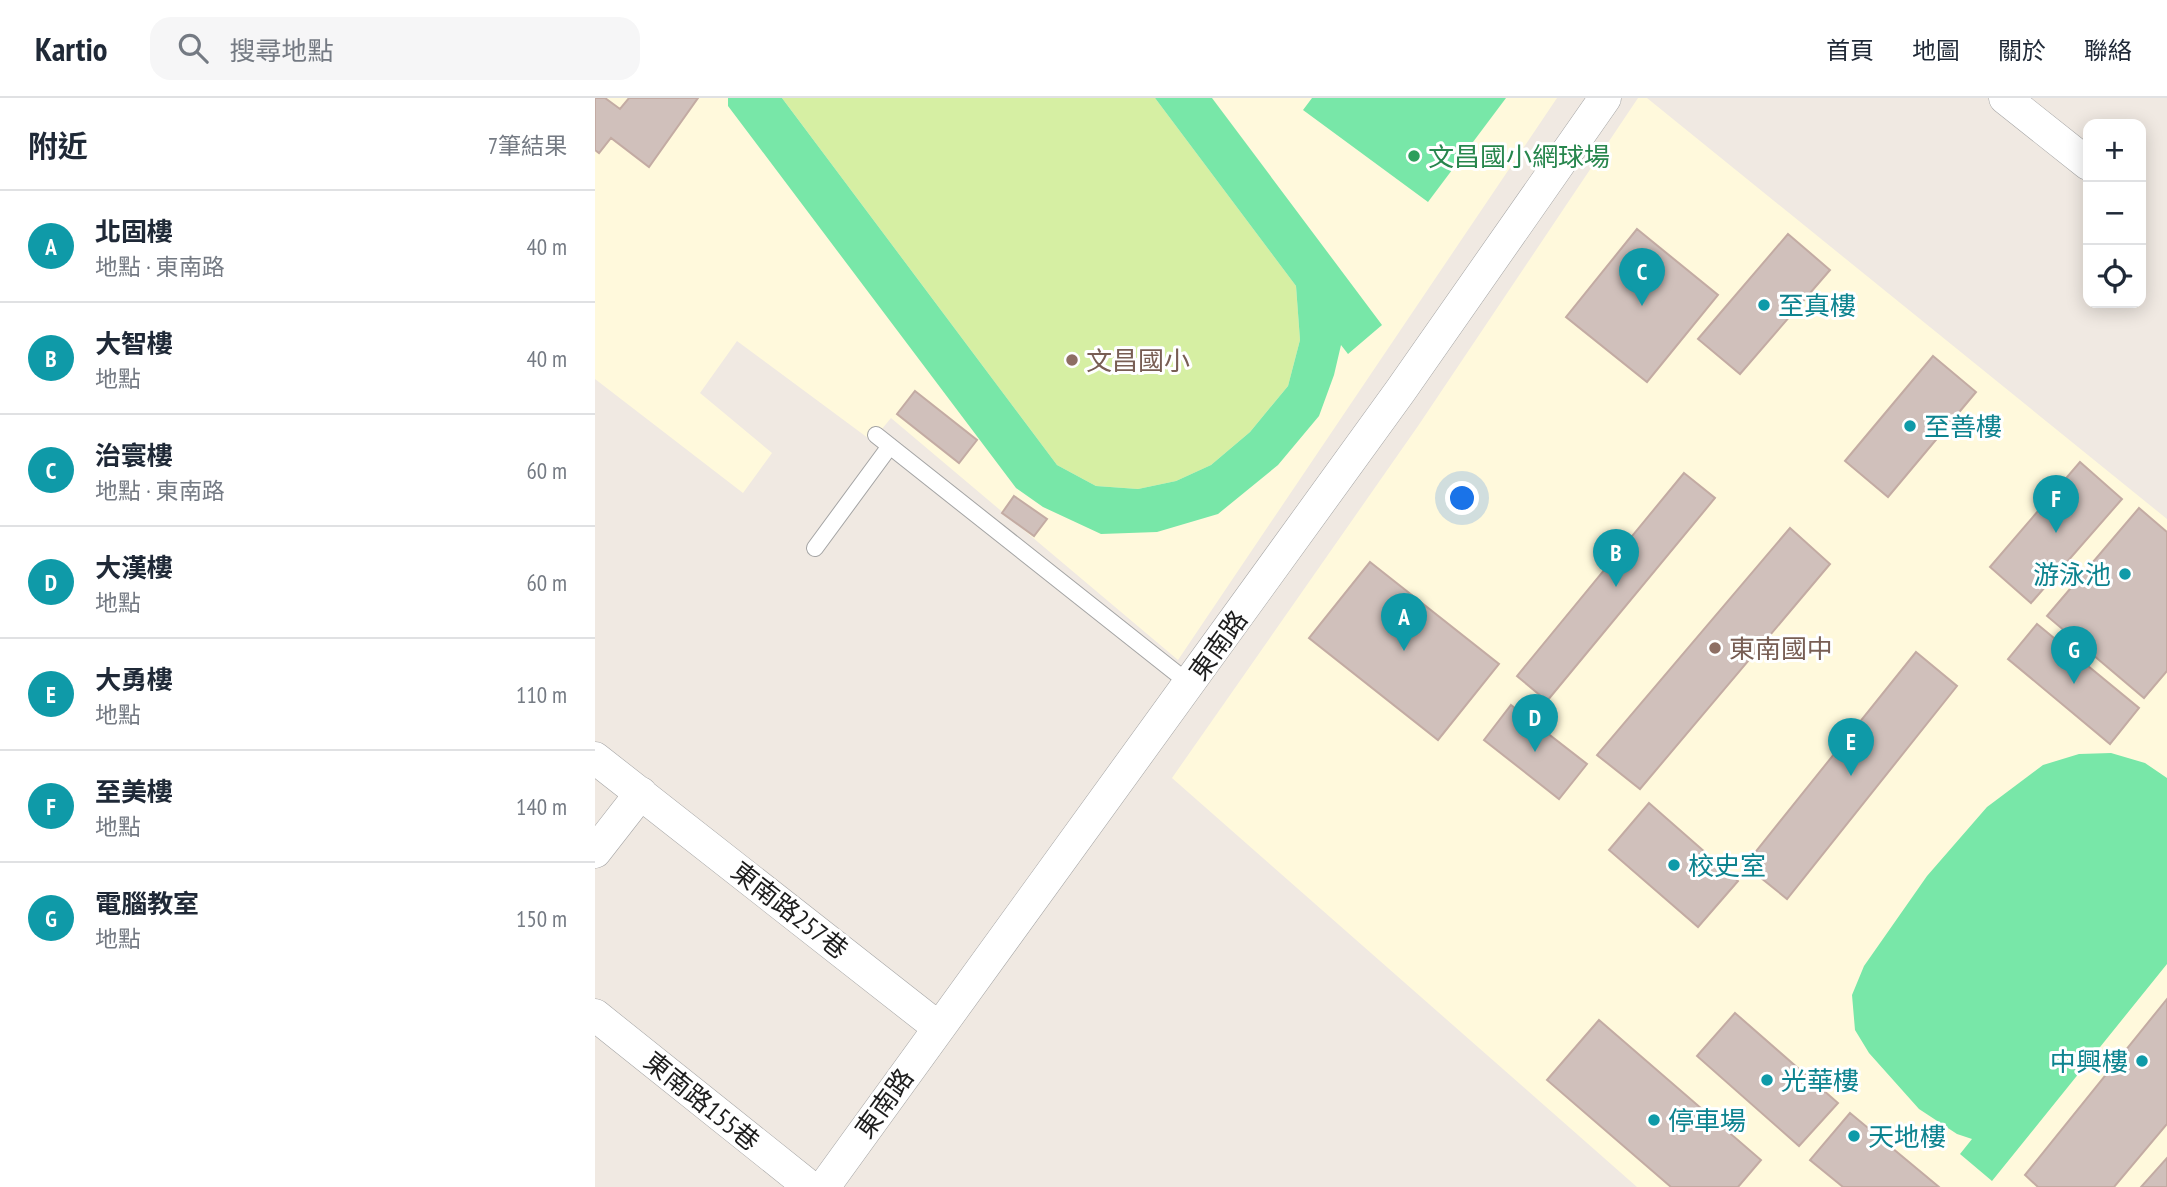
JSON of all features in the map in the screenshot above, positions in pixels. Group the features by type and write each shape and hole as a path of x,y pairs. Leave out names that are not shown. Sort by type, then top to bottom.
{"street":[{"name":"東南路","path":"824,1187 1190,684 1605,98"},
{"path":"2005,98 2083,160"},
{"name":"東南路257巷","path":"595,758 939,1028"},
{"path":"595,852 641,793"},
{"name":"東南路155巷","path":"595,1015 810,1187"}],"lane":[{"path":"876,436 1190,684"},
{"path":"815,548 890,446"}],"shaded area":[{"name":"文昌國小","path":"595,98 1557,98 1178,660 891,418 872,441 737,341 700,393 772,453 743,493 595,379"},
{"name":"東南國中","path":"1638,98 1647,98 2167,519 2167,1187 1637,1187 1172,778 1418,426"}],"green space":[{"path":"728,98 782,98 1057,465 1096,486 1138,489 1176,481 1211,465 1250,432 1288,386 1300,340 1296,286 1155,98 1212,98 1382,325 1348,354 1341,345 1334,375 1319,416 1278,465 1218,514 1157,532 1101,534 1043,507 1016,488 728,106"},
{"path":"782,98 1155,98 1296,286 1300,340 1288,386 1250,432 1211,465 1176,481 1138,489 1096,486 1057,465"},
{"name":"文昌國小網球場","path":"1312,98 1506,98 1428,202 1303,110"},
{"path":"2111,753 2145,763 2167,778 2167,964 1992,1181 1960,1154 1972,1139 1957,1134 1919,1109 1869,1053 1855,1030 1852,995 1864,966 1927,876 1987,807 2043,765 2079,754"}],"building":[{"path":"595,98 605,98 620,109 629,98 698,98 649,167 611,138 599,153 595,150"},
{"path":"1637,229 1718,295 1647,382 1566,317"},
{"name":"至真樓","path":"1788,234 1830,270 1740,374 1698,339"},
{"name":"至善樓","path":"1933,356 1976,392 1888,497 1845,461"},
{"path":"915,391 977,440 959,463 897,414"},
{"path":"2080,462 2122,499 2031,603 1990,567"},
{"path":"1684,473 1715,498 1547,701 1517,676"},
{"path":"1014,496 1047,519 1034,536 1002,513"},
{"name":"游泳池","path":"2139,508 2167,532 2167,671 2144,698 2047,616"},
{"path":"1790,528 1830,564 1640,789 1597,755"},
{"path":"1370,562 1499,664 1438,740 1309,638"},
{"path":"2037,624 2139,708 2110,744 2008,659"},
{"path":"1916,652 1957,686 1787,899 1745,865"},
{"path":"1511,705 1587,764 1559,799 1484,740"},
{"name":"校史室","path":"1649,803 1738,881 1698,927 1609,850"},
{"name":"中興樓","path":"2167,999 2167,1124 2114,1187 2038,1187 2025,1175"},
{"name":"光華樓","path":"1735,1013 1838,1103 1799,1146 1697,1056"},
{"name":"停車場","path":"1599,1020 1761,1160 1738,1187 1671,1187 1547,1080"},
{"name":"天地樓","path":"1850,1113 1939,1187 1843,1187 1810,1160"},
{"path":"2167,1158 2167,1187 2141,1187"}],"place":[{"name":"文昌國小網球場","path":"1414,156"},
{"name":"至真樓","path":"1764,305"},
{"name":"治寰樓","path":"1642,306"},
{"name":"文昌國小","path":"1072,360"},
{"name":"至善樓","path":"1910,426"},
{"name":"至美樓","path":"2056,533"},
{"name":"游泳池","path":"2125,574"},
{"name":"大智樓","path":"1616,587"},
{"name":"東南國中","path":"1715,648"},
{"name":"北固樓","path":"1404,651"},
{"name":"電腦教室","path":"2074,684"},
{"name":"大漢樓","path":"1535,752"},
{"name":"大勇樓","path":"1851,776"},
{"name":"校史室","path":"1674,865"},
{"name":"中興樓","path":"2142,1061"},
{"name":"光華樓","path":"1767,1080"},
{"name":"停車場","path":"1654,1120"},
{"name":"天地樓","path":"1854,1136"}]}
